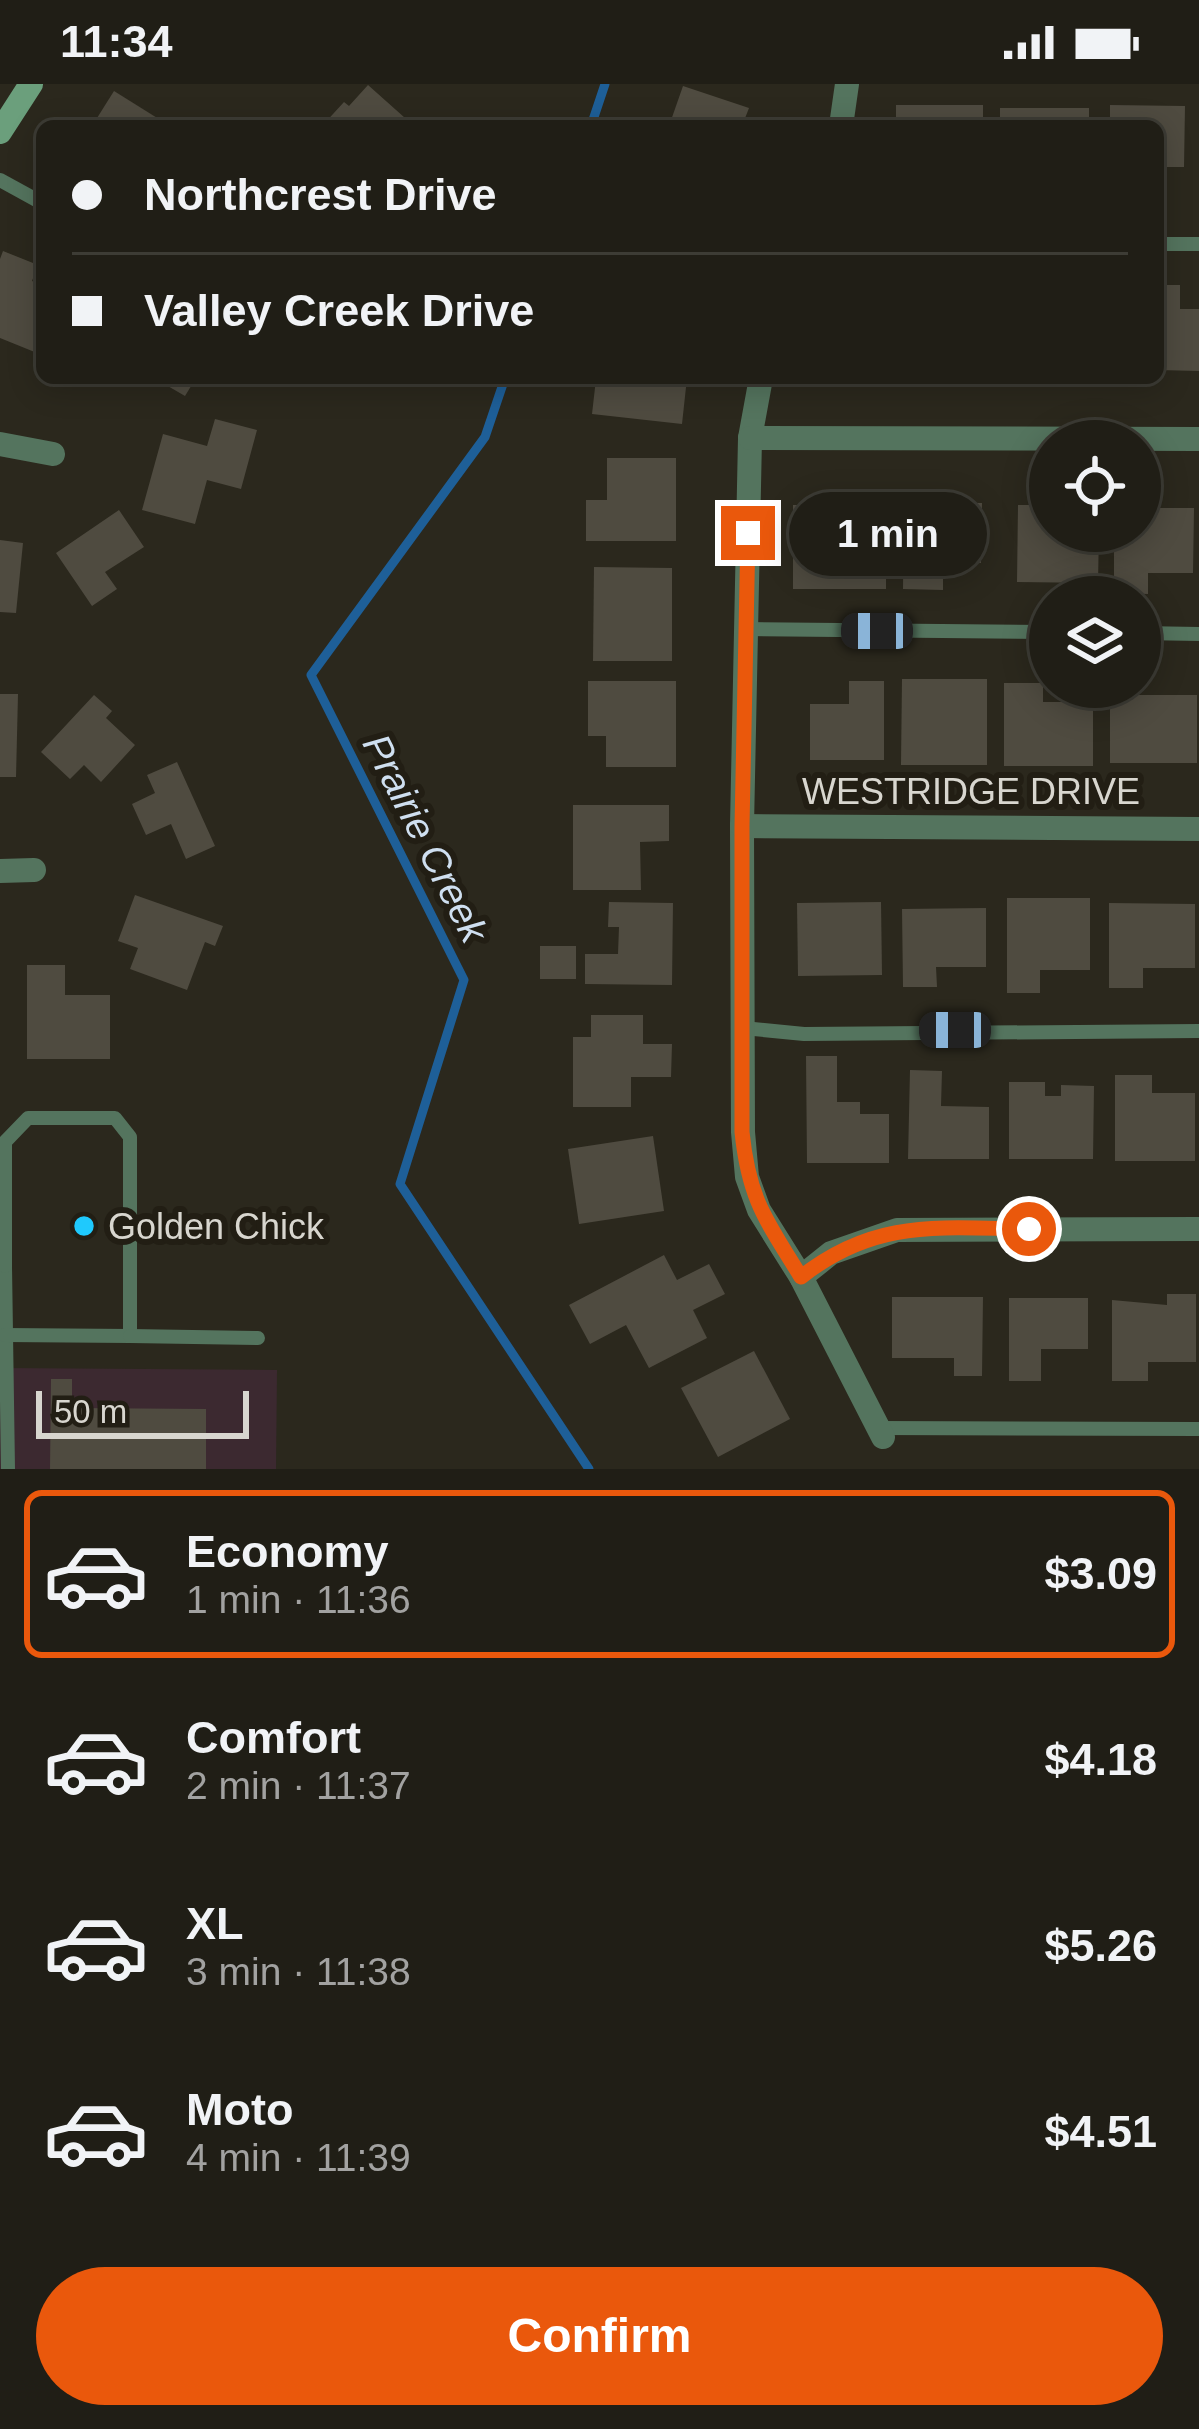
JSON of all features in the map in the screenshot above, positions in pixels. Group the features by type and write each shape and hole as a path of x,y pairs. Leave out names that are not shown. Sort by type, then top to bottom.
{"main road":[{"path":"0,132 31,84"}],"street":[{"path":"842,120 848,84"},
{"path":"760,384 751,438 742,826 742,1132 747,1178 759,1210 801,1277 880,1432"},
{"path":"751,438 1199,439"},
{"path":"0,445 52,454"},
{"name":"WESTRIDGE DRIVE","path":"742,826 1199,829"},
{"path":"0,871 34,870"},
{"path":"801,1277 832,1253 897,1230 1199,1229"}],"lane":[{"path":"0,180 36,200"},
{"path":"1164,244 1199,244"},
{"path":"746,629 1029,632"},
{"path":"1161,633 1199,634"},
{"path":"742,1028 804,1034 1199,1031"},
{"path":"8,1469 4,1142 28,1118 115,1118 130,1137 130,1336"},
{"path":"5,1335 258,1338"},
{"path":"880,1432 1199,1429"}],"shaded area":[{"path":"0,1368 277,1370 276,1469 0,1469"}],"building":[{"path":"368,85 407,120 328,120 344,102 349,106"},
{"path":"683,86 749,108 744,120 671,120"},
{"path":"114,91 160,120 96,120"},
{"path":"896,105 983,105 983,120 896,120"},
{"path":"1110,105 1185,106 1184,167 1164,167 1164,120 1110,120"},
{"path":"1000,108 1089,108 1089,120 1000,120"},
{"path":"3,251 36,264 32,281 36,283 36,353 0,338"},
{"path":"1164,285 1180,285 1180,309 1199,309 1199,371 1164,370"},
{"path":"164,384 192,384 185,396"},
{"path":"595,384 686,384 682,424 592,414"},
{"path":"215,419 257,430 241,489 207,480 195,524 142,510 163,434 207,446"},
{"path":"607,458 676,458 676,541 586,541 586,500 607,500"},
{"path":"904,502 982,503 981,563 943,563 943,590 903,589"},
{"path":"793,505 886,505 886,589 793,589"},
{"path":"1018,505 1029,505 1029,552 1099,552 1098,576 1029,576 1029,582 1017,582"},
{"path":"1161,508 1194,508 1193,573 1114,576 1114,552 1161,552"},
{"path":"119,510 144,547 105,572 117,589 92,606 56,553"},
{"path":"0,540 23,543 16,613 0,612"},
{"path":"594,567 672,568 672,661 593,661"},
{"path":"902,679 987,679 987,765 901,765"},
{"path":"588,681 676,681 676,767 606,767 606,736 588,736"},
{"path":"849,681 884,681 884,760 810,760 810,704 849,704"},
{"path":"1004,683 1029,683 1029,708 1093,708 1093,766 1004,766"},
{"path":"0,694 18,694 16,777 0,777"},
{"path":"94,695 112,711 106,718 135,745 101,782 84,765 70,779 41,752"},
{"path":"1161,695 1197,695 1197,763 1110,763 1110,708 1161,708"},
{"path":"177,762 215,846 186,859 171,824 146,835 132,804 155,793 147,775"},
{"path":"573,805 669,805 669,841 640,842 641,890 573,890"},
{"path":"135,895 223,926 215,946 205,942 187,990 130,969 138,948 118,941"},
{"path":"1007,898 1090,898 1090,970 1040,970 1040,993 1007,993"},
{"path":"609,902 673,903 672,985 585,984 585,954 618,954 619,927 608,927"},
{"path":"881,902 882,975 798,976 797,903"},
{"path":"1109,903 1195,904 1195,968 1143,968 1143,988 1109,988"},
{"path":"986,908 986,967 936,967 937,987 903,987 902,909"},
{"path":"540,946 576,946 576,979 540,979"},
{"path":"27,965 65,965 65,995 110,995 110,1059 27,1059"},
{"path":"591,1015 643,1015 643,1044 672,1044 671,1077 631,1077 631,1107 573,1107 573,1037 591,1037"},
{"path":"806,1056 837,1056 837,1102 860,1102 860,1114 889,1114 889,1163 807,1163"},
{"path":"910,1070 942,1071 941,1106 989,1107 989,1159 908,1159"},
{"path":"1115,1075 1152,1075 1152,1093 1195,1093 1195,1161 1115,1161"},
{"path":"1009,1082 1045,1082 1045,1096 1061,1096 1061,1085 1094,1086 1093,1159 1009,1159"},
{"path":"653,1136 664,1211 579,1224 568,1149"},
{"path":"664,1255 677,1280 709,1264 725,1294 693,1310 707,1338 649,1368 626,1325 590,1344 569,1305"},
{"path":"1167,1294 1196,1294 1196,1362 1148,1362 1148,1381 1112,1381 1112,1300 1167,1305"},
{"path":"892,1297 983,1297 982,1376 954,1376 954,1358 892,1358"},
{"path":"1009,1298 1088,1298 1088,1349 1041,1349 1041,1381 1009,1381"},
{"path":"754,1351 790,1419 718,1457 681,1388"},
{"path":"51,1379 72,1379 72,1408 206,1409 206,1469 50,1469"}],"waterway":[{"name":"Prairie Creek","path":"593,120 605,84"},
{"name":"Prairie Creek","path":"503,384 485,437 311,675 464,980 400,1184 589,1469"}],"place":[{"name":"Golden Chick","path":"84,1226"}],"route":[{"path":"748,533 742,1132 747,1178 759,1210 801,1277 832,1253 897,1230 1029,1229"}]}
